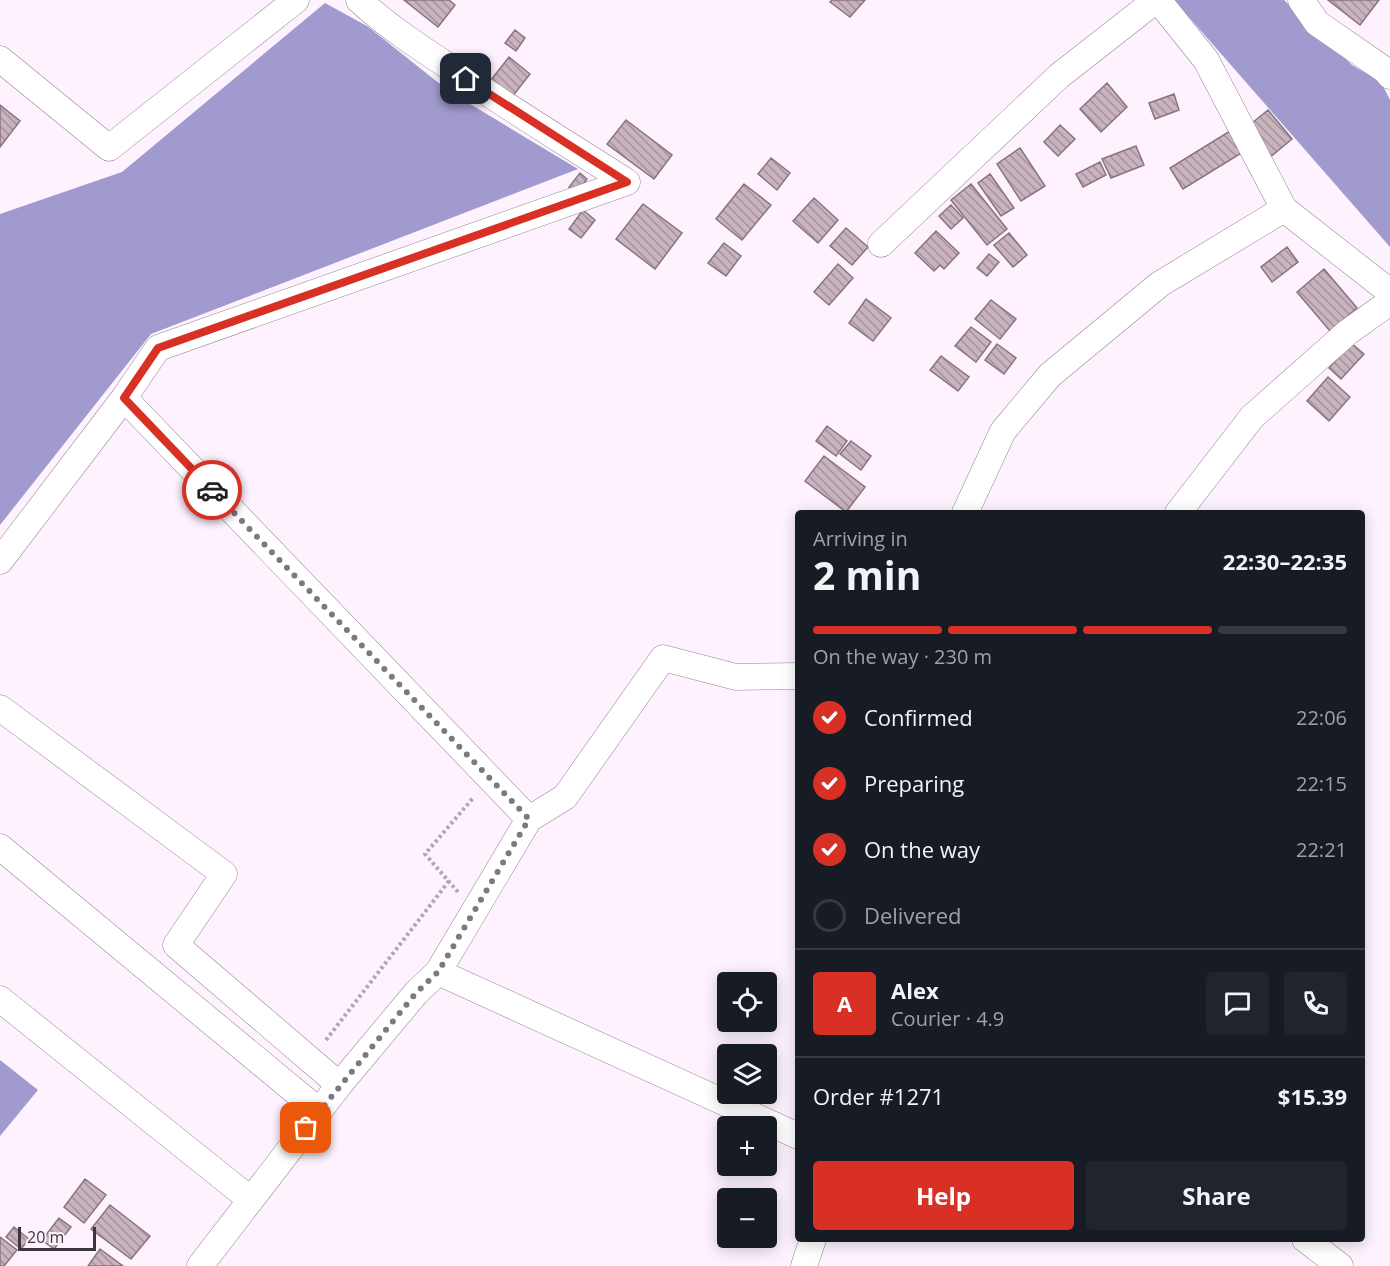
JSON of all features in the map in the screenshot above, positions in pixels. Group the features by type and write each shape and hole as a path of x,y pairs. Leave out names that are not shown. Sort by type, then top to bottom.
{"street":[{"path":"0,59 109,148 296,0"},
{"path":"0,561 124,398 158,348 627,182 503,104 375,15 359,0"},
{"path":"881,244 1059,76 1157,0 1206,60 1284,209 1390,292"},
{"path":"1301,0 1317,23 1385,70 1390,76"},
{"path":"966,510 1003,431 1050,375 1160,284 1284,209"},
{"path":"1180,510 1252,417 1348,332 1390,302"},
{"path":"124,398 529,819"},
{"path":"200,1266 340,1084 416,993 438,972 529,819 565,797 663,658 736,677 795,676"},
{"path":"0,708 224,874 176,945 340,1084"},
{"path":"0,847 319,1111"},
{"path":"438,972 795,1135"},
{"path":"0,999 250,1200"},
{"path":"804,1266 812,1242"},
{"path":"1309,1242 1340,1266"}],"path":[{"path":"460,895 425,854 490,778"},
{"path":"311,1060 449,881"}],"shaded area":[{"path":"1174,0 1284,0 1352,65 1381,82 1390,100 1390,247"},
{"path":"325,3 367,26 450,92 578,169 151,334 0,525 0,214 122,172"},
{"path":"0,1060 38,1090 0,1136"}],"building":[{"path":"404,0 449,0 455,5 438,27"},
{"path":"832,0 865,0 850,17 830,2"},
{"path":"1328,0 1379,0 1360,25"},
{"path":"515,30 525,38 516,51 505,43"},
{"path":"509,57 530,74 512,97 491,80"},
{"path":"1107,83 1127,107 1101,132 1080,109"},
{"path":"1174,94 1179,110 1155,119 1149,103"},
{"path":"0,105 20,121 0,147"},
{"path":"1268,110 1292,139 1269,158 1246,128"},
{"path":"626,120 672,155 654,179 607,144"},
{"path":"1060,125 1075,139 1058,156 1044,142"},
{"path":"1230,131 1243,152 1183,189 1170,168"},
{"path":"1136,146 1144,165 1111,178 1102,159"},
{"path":"1020,148 1045,186 1021,201 997,164"},
{"path":"771,158 790,173 777,190 758,174"},
{"path":"1100,162 1106,175 1083,187 1076,174"},
{"path":"580,173 587,179 577,193 569,187"},
{"path":"990,174 1014,208 1001,216 978,183"},
{"path":"744,184 771,205 742,240 716,219"},
{"path":"971,184 1007,229 987,245 951,200"},
{"path":"814,198 838,220 818,243 793,221"},
{"path":"643,204 682,233 655,269 616,239"},
{"path":"951,205 963,218 951,229 939,216"},
{"path":"583,210 595,220 581,238 569,229"},
{"path":"846,228 868,247 852,265 830,246"},
{"path":"936,231 959,253 944,269 940,265 934,271 915,253"},
{"path":"1009,233 1027,255 1013,267 994,245"},
{"path":"724,243 741,256 726,276 708,263"},
{"path":"1287,247 1298,262 1272,282 1261,267"},
{"path":"989,254 999,262 987,276 977,268"},
{"path":"838,264 853,278 829,305 814,292"},
{"path":"1324,269 1357,308 1330,331 1297,292"},
{"path":"866,299 891,318 873,341 849,323"},
{"path":"991,300 1016,319 1000,339 975,319"},
{"path":"971,327 991,342 976,362 955,346"},
{"path":"1351,343 1364,354 1341,379 1329,368"},
{"path":"997,344 1016,358 1004,374 985,360"},
{"path":"941,356 969,377 958,391 930,370"},
{"path":"1328,377 1350,397 1329,421 1307,401"},
{"path":"827,426 847,441 836,456 816,441"},
{"path":"851,441 871,456 861,470 840,454"},
{"path":"824,456 865,487 848,510 843,510 805,481"},
{"path":"85,1179 106,1195 84,1223 64,1207"},
{"path":"110,1205 150,1236 131,1259 91,1229"},
{"path":"59,1218 71,1227 54,1249 42,1240"},
{"path":"14,1227 29,1239 21,1249 6,1237"},
{"path":"0,1237 17,1250 4,1266 0,1266"},
{"path":"100,1249 123,1266 88,1266"}],"way so far":[{"path":"212,490 529,819 438,972 416,993 306,1128"}],"route":[{"path":"212,490 124,398 158,348 627,182 466,79"}]}
